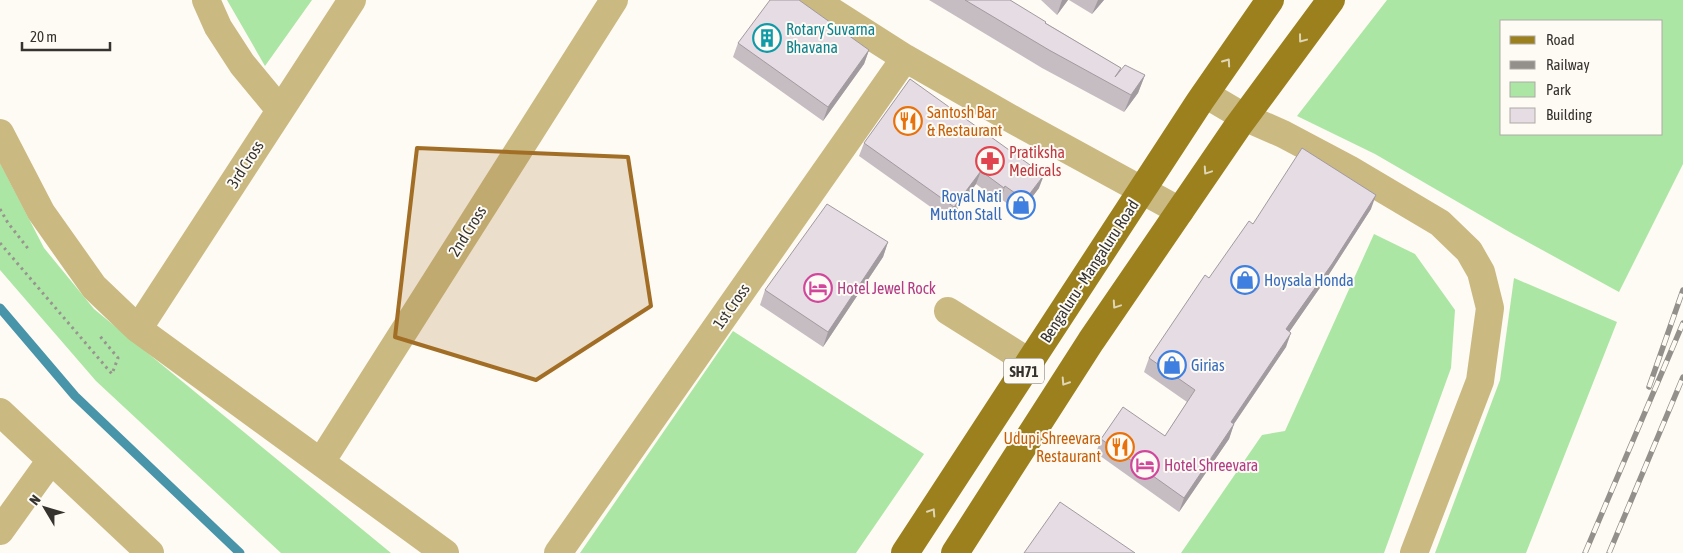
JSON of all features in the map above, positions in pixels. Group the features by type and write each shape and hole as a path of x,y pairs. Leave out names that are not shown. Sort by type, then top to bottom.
{"main road":[{"name":"SH71","path":"1143,190 1205,94 1270,0"},
{"name":"SH71","path":"955,553 1091,341 1244,117 1331,0"},
{"name":"Bengaluru - Mangaluru Road","path":"905,553 1143,190"}],"street":[{"path":"206,0 218,27 242,64 280,110"},
{"name":"3rd Cross","path":"138,329 352,0"},
{"name":"2nd Cross","path":"321,462 614,0"},
{"path":"814,0 905,58 1034,132 1180,211"},
{"name":"1st Cross","path":"558,553 905,58"},
{"path":"1205,94 1244,117 1283,134 1348,169 1440,223 1469,251 1481,272 1490,308 1480,381 1414,553"},
{"path":"0,133 41,212 94,288 138,329 445,553"},
{"path":"948,311 1029,362"},
{"path":"0,412 150,553"},
{"path":"0,531 51,460"}],"path":[{"path":"0,209 8,223 32,253"},
{"path":"0,243 112,374 118,358 94,328"}],"highlighted area":[{"path":"417,148 628,157 651,306 536,380 395,337"}],"green space":[{"path":"227,0 312,0 265,66"},
{"path":"1387,0 1683,0 1683,164 1619,292 1513,234 1375,154 1297,116"},
{"path":"0,163 44,248 94,309 391,553 281,553 96,381 0,270"},
{"path":"1374,234 1415,254 1455,310 1451,368 1384,553 1181,553 1262,435 1285,431"},
{"path":"1514,278 1617,322 1526,553 1435,553 1500,380"},
{"path":"733,331 924,454 856,553 580,553"}],"building":[{"path":"770,0 799,0 869,50 828,107 738,43"},
{"path":"965,0 1010,0 1121,68 1115,77 1125,65 1145,75 1131,95 1049,50"},
{"path":"910,79 1044,175 1025,200 1005,186 1004,188 981,171 954,207 864,143"},
{"path":"1302,148 1376,195 1332,264 1286,329 1291,333 1231,422 1234,424 1184,498 1101,439 1123,407 1165,436 1195,390 1149,358 1205,275 1209,278 1249,221 1253,224"},
{"path":"827,204 888,242 828,332 765,290"},
{"path":"1060,502 1135,553 1024,553"}],"waterway":[{"path":"0,308 75,396 240,553"}],"railway":[{"path":"1649,387 1683,290"},
{"path":"1585,553 1683,323"},
{"path":"1609,553 1683,377"}],"place":[{"name":"Rotary Suvarna Bhavana","path":"767,38"},
{"name":"Santosh Bar & Restaurant","path":"908,121"},
{"name":"Pratiksha Medicals","path":"990,161"},
{"name":"Royal Nati Mutton Stall","path":"1021,205"},
{"name":"Hoysala Honda","path":"1245,280"},
{"name":"Hotel Jewel Rock","path":"818,288"},
{"name":"Girias","path":"1172,365"},
{"name":"Udupi Shreevara Restaurant","path":"1120,447"},
{"name":"Hotel Shreevara","path":"1145,465"}]}
